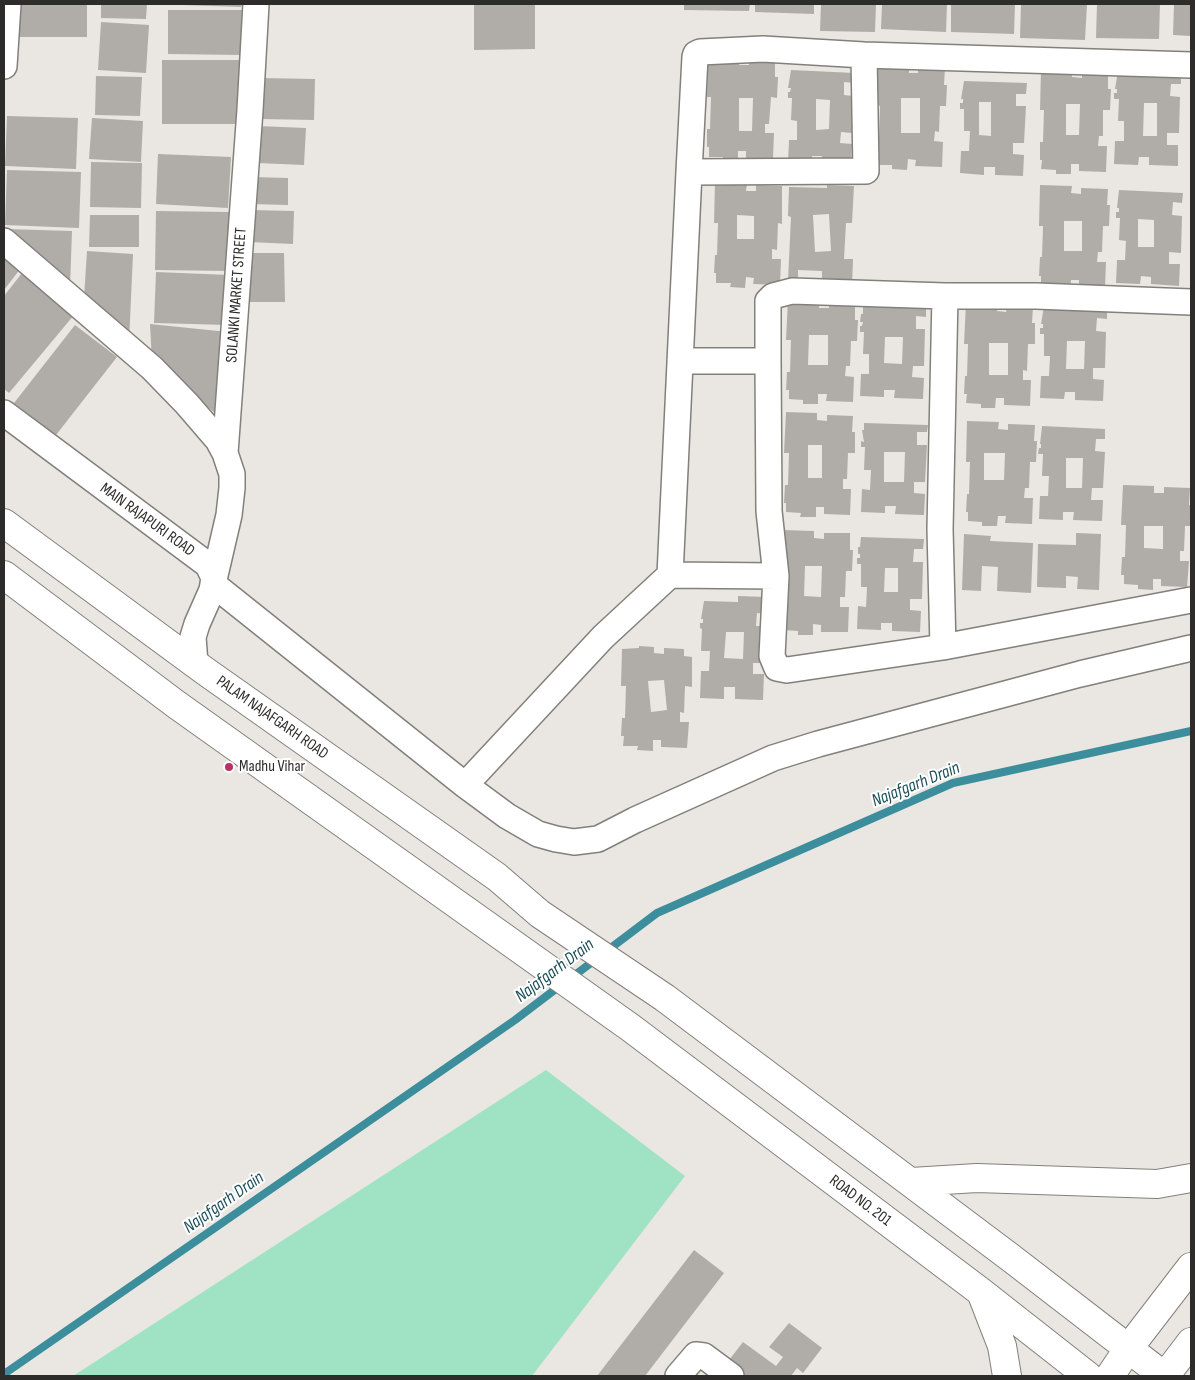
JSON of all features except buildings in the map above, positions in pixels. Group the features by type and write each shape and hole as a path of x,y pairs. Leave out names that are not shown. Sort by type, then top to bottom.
{"main road":[{"name":"PALAM NAJAFGARH ROAD","path":"4,523 195,664 497,877 540,914 665,998 911,1182 1164,1376"},
{"name":"ROAD NO. 201","path":"4,575 177,705 631,1028 1088,1376"},
{"path":"911,1182 977,1178 1157,1184 1191,1178"},
{"path":"1110,1376 1128,1349 1191,1267"},
{"path":"980,1292 1002,1346 1007,1376"},
{"path":"1164,1376 1191,1342"}],"street":[{"path":"4,66 8,4"},
{"name":"SOLANKI MARKET STREET","path":"213,584 232,488 232,474 225,453 256,4"},
{"path":"670,575 688,172 696,54 700,52 763,50 864,56 1191,65"},
{"path":"688,172 866,171 864,56"},
{"path":"4,241 152,368 218,440 225,453"},
{"path":"1191,302 1036,296 945,296 792,291 773,296 768,301 770,511 776,576 772,656 777,668 787,670 943,647 1191,600"},
{"path":"943,647 940,529 945,296"},
{"path":"680,361 768,361"},
{"name":"MAIN RAJAPURI ROAD","path":"4,413 208,565 214,578 213,584"},
{"path":"465,785 603,637 670,575 776,576"},
{"path":"195,664 193,637 213,584 465,785 507,816 538,834 556,840 574,842 598,839 635,820 773,758 818,744 1080,674 1191,648"},
{"path":"678,1376 696,1355 704,1356 731,1376"}],"green space":[{"path":"546,1070 685,1176 532,1376 73,1376"}],"waterway":[{"name":"Najafgarh Drain","path":"571,978 657,913 953,783 1191,731"},
{"name":"Najafgarh Drain","path":"4,1374 515,1020 561,985"}],"place":[{"name":"Madhu Vihar","path":"229,767"}]}
